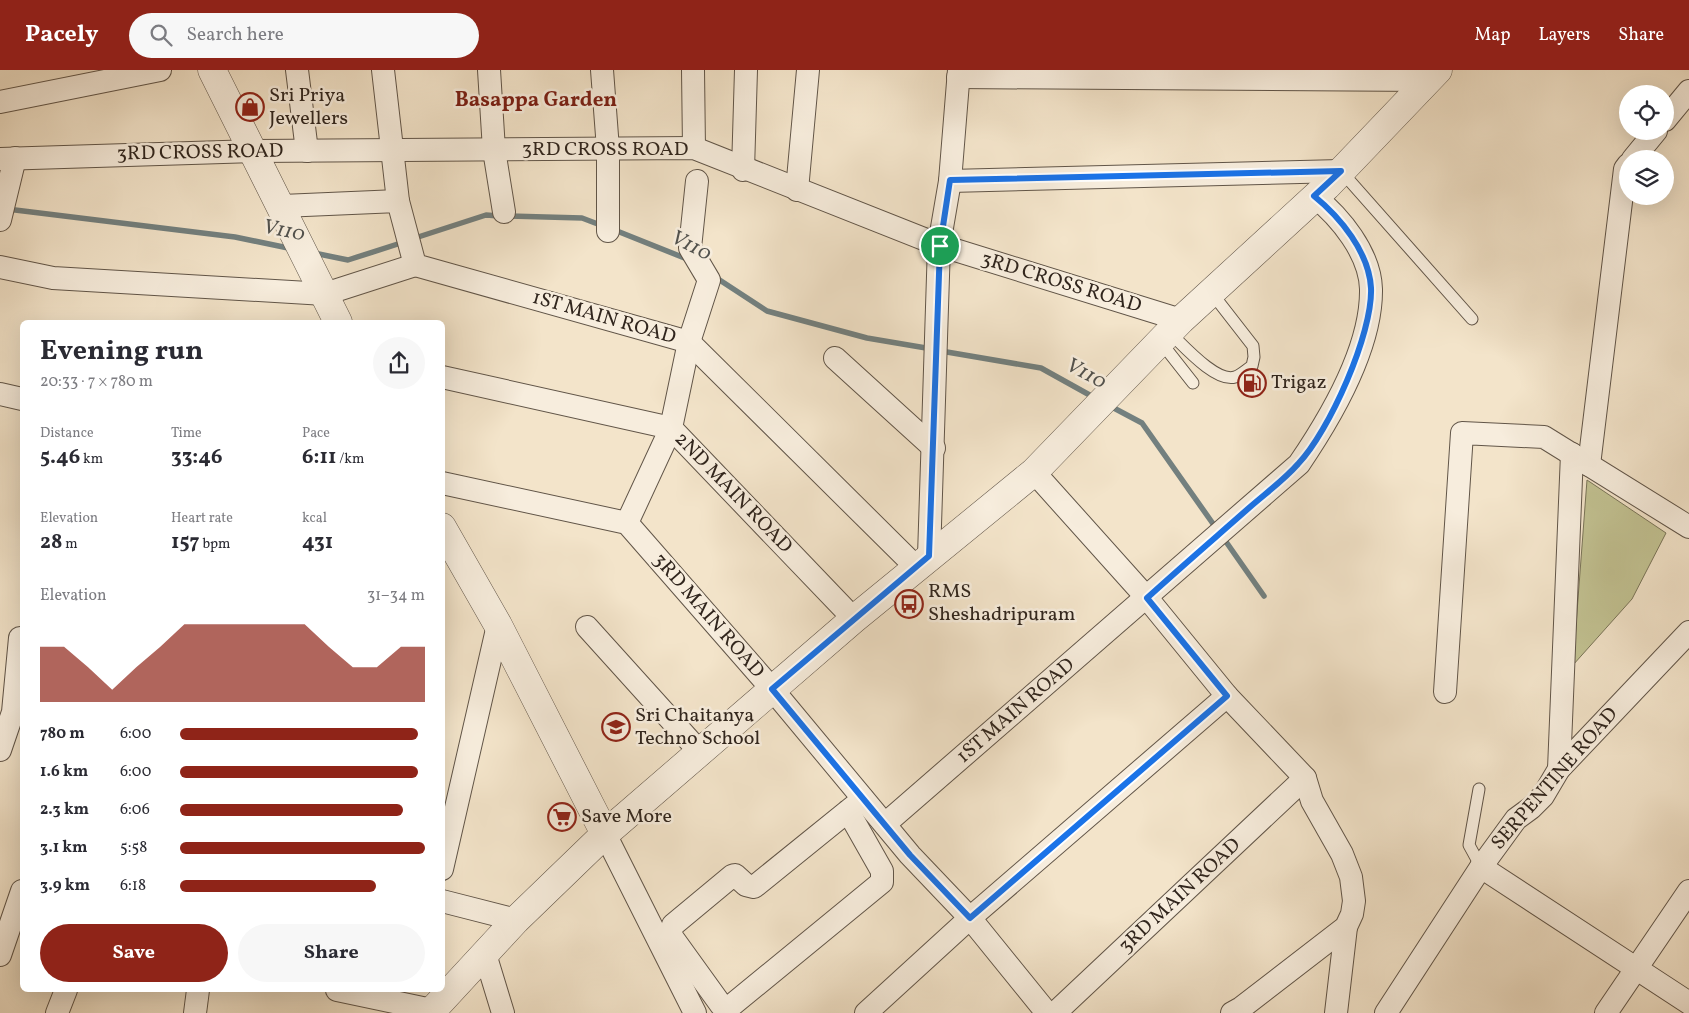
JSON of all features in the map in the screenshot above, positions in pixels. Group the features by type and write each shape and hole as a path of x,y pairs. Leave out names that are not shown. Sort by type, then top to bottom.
{"street":[{"path":"0,102 160,70"},
{"path":"212,70 255,151 337,320"},
{"path":"297,70 307,151"},
{"path":"0,267 53,278 325,294 415,265 398,201 383,70"},
{"path":"489,70 494,150 504,212"},
{"path":"602,70 608,149 608,230"},
{"path":"694,70 694,148"},
{"path":"743,170 746,70"},
{"path":"797,190 808,70"},
{"path":"923,562 934,448 940,246 950,180 958,74 1433,75"},
{"path":"346,992 431,1012 516,920 605,834 854,619 1034,472 1170,331 1341,171 1433,75"},
{"path":"1674,109 1689,91"},
{"path":"1640,150 1649,140"},
{"name":"3RD CROSS ROAD","path":"7,159 255,151 694,148 743,170 940,246 1170,331"},
{"path":"2,212 7,159"},
{"path":"950,180 1341,171"},
{"path":"445,484 627,523 672,428 689,342 709,280 690,248 697,181"},
{"name":"1ST MAIN ROAD","path":"885,824 1299,464 1322,429 1351,369 1367,325 1371,288 1366,266 1357,244 1326,206 1314,196"},
{"path":"282,206 398,201"},
{"path":"1559,769 1580,460 1619,205"},
{"name":"1ST MAIN ROAD","path":"415,265 689,342 923,562"},
{"path":"835,358 934,448"},
{"name":"2ND MAIN ROAD","path":"445,378 672,428 854,619"},
{"path":"0,394 20,399"},
{"path":"1446,692 1462,433 1544,437 1689,527"},
{"path":"1034,472 1147,598 1227,696 1305,778 1312,801 1342,854 1351,877 1354,901 1352,914 1344,937 1336,1013"},
{"name":"3RD MAIN ROAD","path":"627,523 772,689 856,805 885,824 910,855 970,918 1047,1013"},
{"path":"445,532 498,625 695,1013"},
{"path":"445,856 498,625"},
{"path":"587,628 700,751"},
{"name":"SERPENTINE ROAD","path":"1386,1013 1482,867 1516,819 1543,796 1559,769 1689,632"},
{"path":"0,750 20,638"},
{"path":"866,1013 970,918 1227,696"},
{"name":"3RD MAIN ROAD","path":"1055,1013 1305,778"},
{"path":"856,805 882,871 882,882 732,1005 721,1005 672,937 670,931 673,925 732,876 735,875 746,885 754,887 856,805"},
{"path":"1482,867 1689,1003"},
{"path":"1606,1013 1689,891"},
{"path":"0,956 20,897"},
{"path":"445,902 516,920"},
{"path":"1306,977 1344,937"},
{"path":"1232,1013 1344,937"},
{"path":"485,954 503,1013"},
{"path":"57,1013 65,992"},
{"path":"195,1013 198,992"}],"lane":[{"path":"1341,171 1472,319"},
{"path":"1170,331 1214,373 1224,378 1235,377 1252,366 1254,357 1253,346 1211,292"},
{"path":"1170,331 1193,383"},
{"path":"1479,789 1469,845 1482,867"}],"green space":[{"path":"1587,480 1666,533 1632,599 1573,665"}],"waterway":[{"name":"V110","path":"7,209 235,237 293,249"},
{"name":"V110","path":"412,239 486,215 499,216"},
{"name":"V110","path":"509,216 582,218 603,226"},
{"name":"V110","path":"612,229 687,259"},
{"name":"V110","path":"314,253 348,260 404,242"},
{"name":"V110","path":"715,277 767,311 867,338 932,349"},
{"name":"V110","path":"941,351 1041,368 1095,398"},
{"name":"V110","path":"1110,406 1142,423 1216,528"},
{"name":"V110","path":"1222,536 1264,596"}],"place":[{"name":"Sri Priya Jewellers","path":"250,107"},
{"name":"Trigaz","path":"1252,383"},
{"name":"RMS Sheshadripuram","path":"909,604"},
{"name":"Sri Chaitanya Techno School","path":"616,727"},
{"name":"Save More","path":"562,817"}],"district":[{"name":"Basappa Garden","path":"536,100"}],"route":[{"path":"1341,171 1314,196 1326,206 1357,244 1366,266 1371,288 1367,325 1338,401 1299,464 1147,598 1227,696 970,918 910,855 772,689 929,556 940,246 950,180 1341,171"}]}
